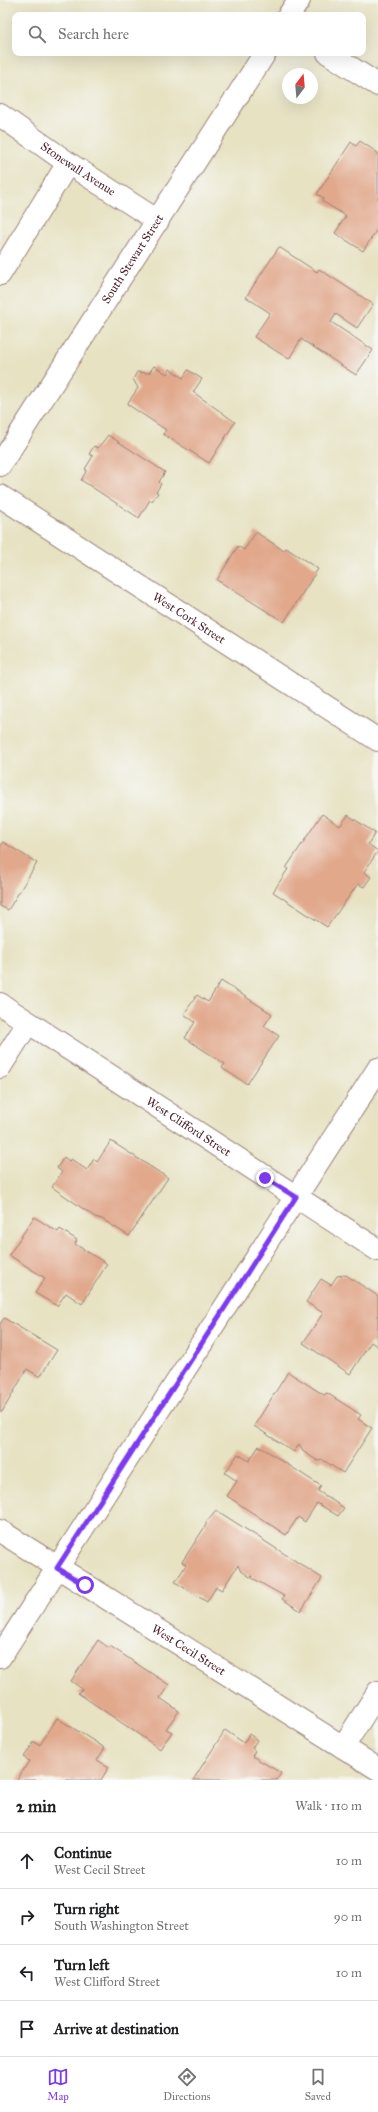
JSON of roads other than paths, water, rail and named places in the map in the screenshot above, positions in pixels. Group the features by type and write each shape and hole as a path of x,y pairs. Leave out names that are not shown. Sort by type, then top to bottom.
{"street":[{"path":"292,12 299,0"},
{"name":"South Stewart Street","path":"0,465 263,56"},
{"path":"333,56 378,85"},
{"name":"Stonewall Avenue","path":"0,115 68,163 158,221"},
{"path":"0,274 68,163"},
{"name":"West Cork Street","path":"0,496 378,740"},
{"name":"West Clifford Street","path":"0,1004 378,1250"},
{"path":"0,1067 28,1023"},
{"path":"0,1657 378,1069"},
{"name":"West Cecil Street","path":"0,1532 378,1769"},
{"path":"343,1747 378,1692"}]}
